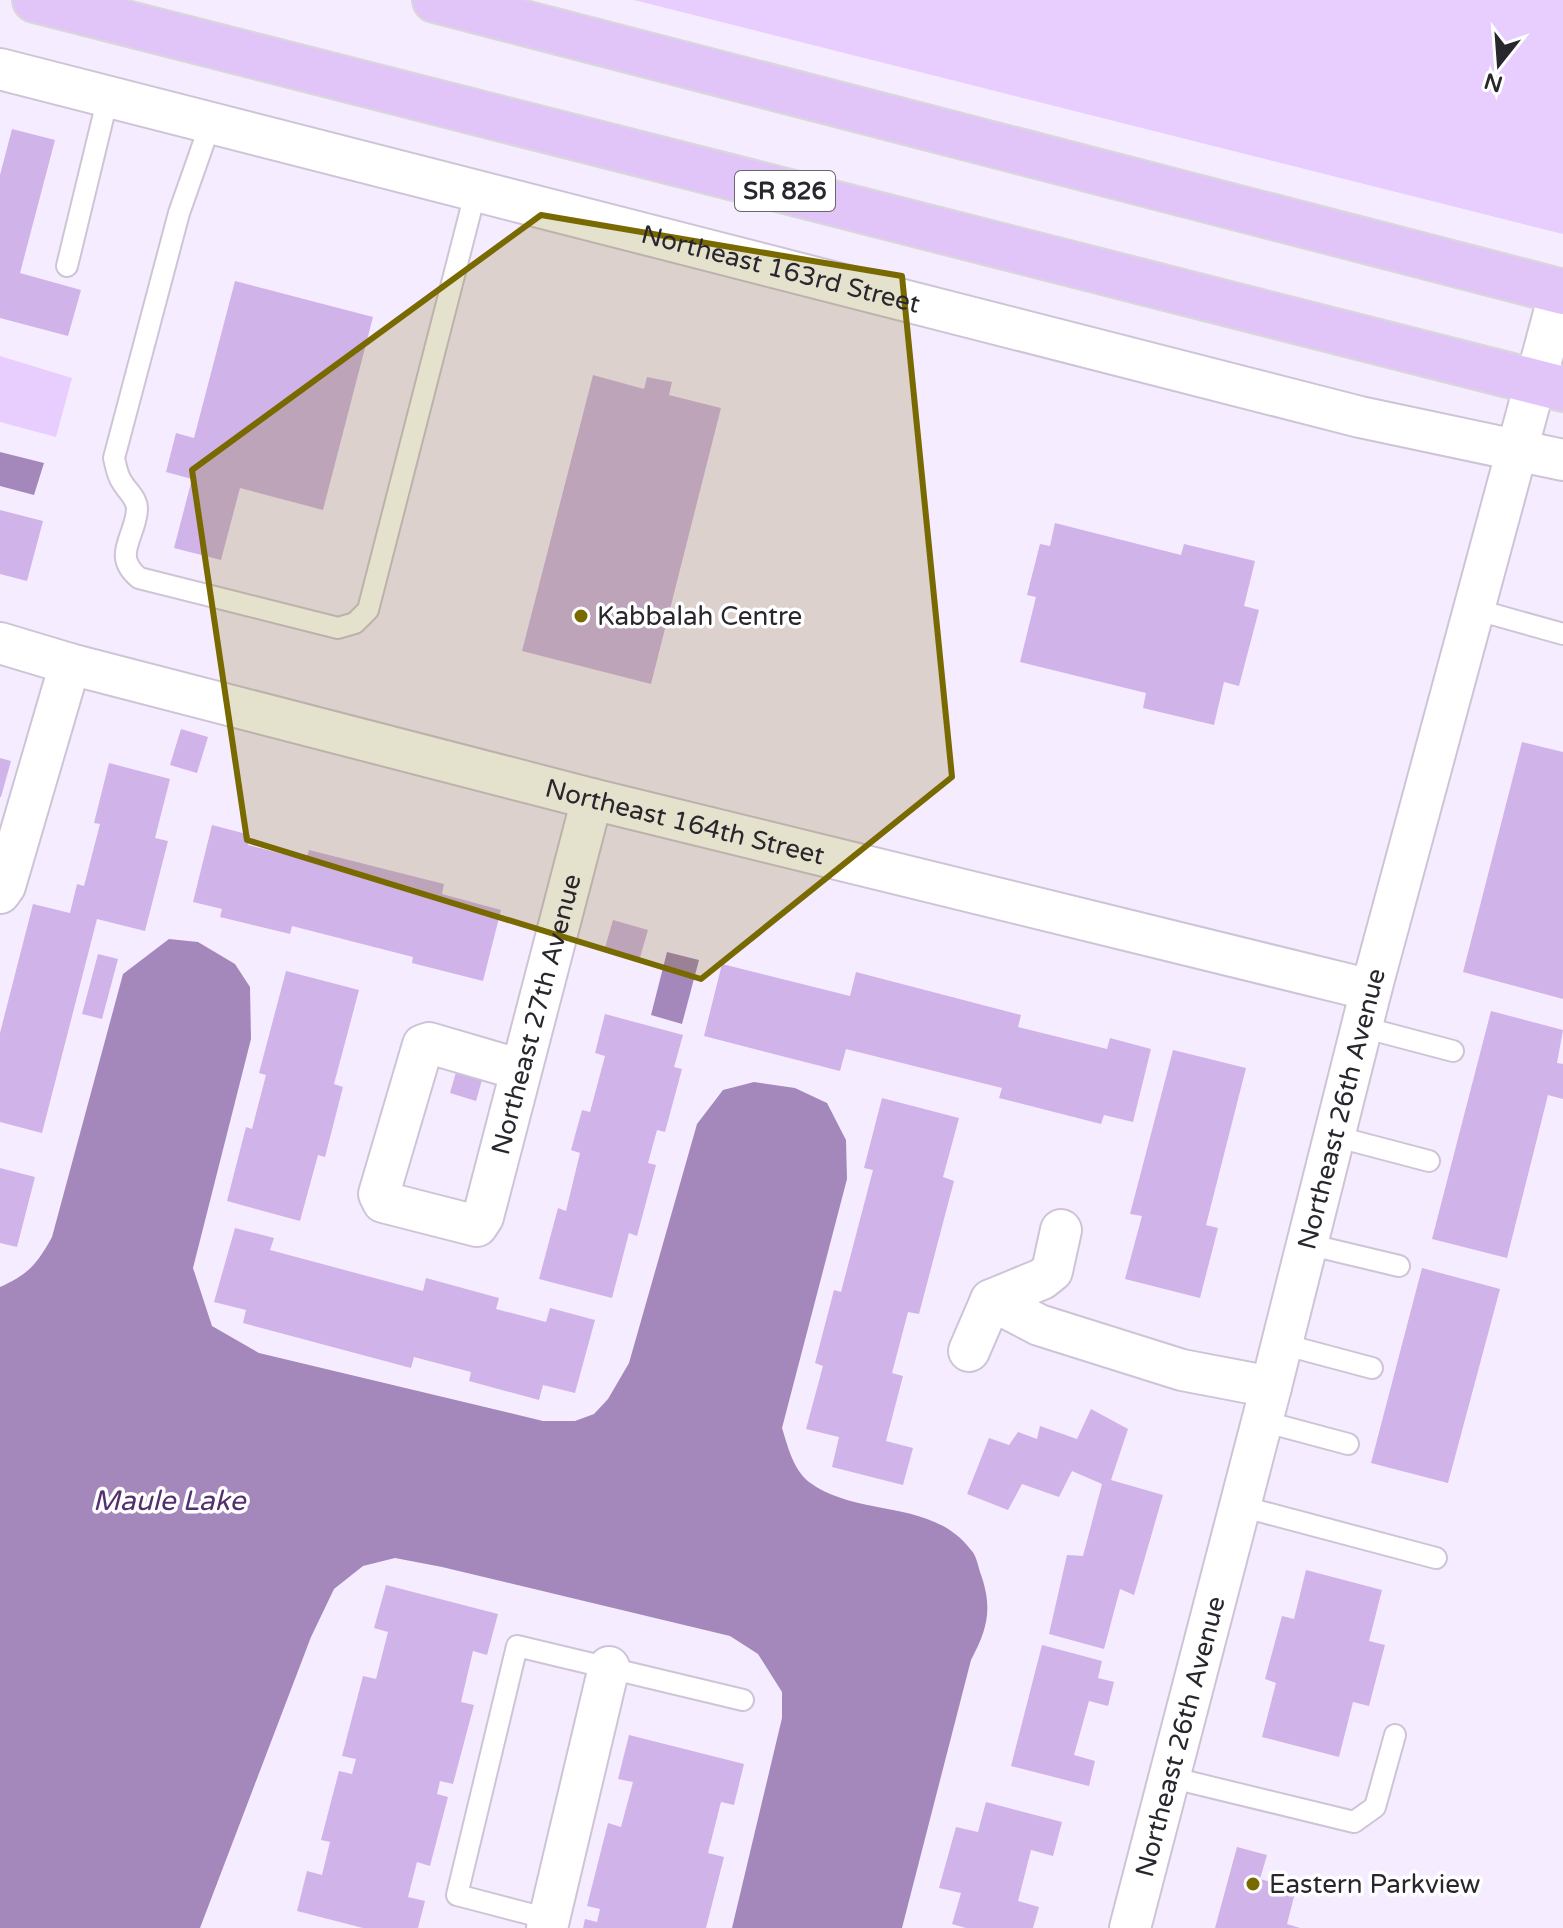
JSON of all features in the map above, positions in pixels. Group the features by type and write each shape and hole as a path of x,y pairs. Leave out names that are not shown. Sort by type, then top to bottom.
{"main road":[{"name":"SR 826","path":"35,0 1549,386"},
{"path":"435,0 1562,291"}],"street":[{"name":"Northeast 163rd Street","path":"0,69 1360,417 1563,460"},
{"name":"Northeast 26th Avenue","path":"1130,1928 1267,1404 1366,1008 1516,450 1549,386 1562,291"},
{"name":"Northeast 164th Street","path":"0,643 1366,1008"},
{"path":"0,893 5,886 70,664"},
{"name":"Northeast 27th Avenue","path":"521,1070 429,1043 423,1045 379,1194 383,1202 477,1226 483,1217 592,799"},
{"path":"969,1351 991,1300 1042,1279 1052,1271 1061,1230"},
{"path":"991,1300 1039,1325 1182,1370 1267,1404"},
{"path":"548,1924 609,1667"}],"lane":[{"path":"67,266 108,97"},
{"path":"211,122 179,213 114,458 122,484 133,496 137,508 125,556 128,569 139,578 338,628 355,623 368,610 476,190"},
{"path":"1474,609 1563,634"},
{"path":"1366,1008 1453,1051"},
{"path":"1334,1136 1429,1161"},
{"path":"1307,1244 1399,1266"},
{"path":"1282,1344 1372,1368"},
{"path":"1267,1404 1348,1444"},
{"path":"1240,1506 1436,1558"},
{"path":"548,1924 457,1895 517,1646 743,1700"},
{"path":"1169,1777 1354,1822 1375,1807 1395,1735"}],"highlighted area":[{"path":"541,215 902,276 952,777 701,979 247,840 192,470"}],"shaded area":[{"path":"634,0 1563,0 1563,234"},
{"path":"0,356 72,378 56,437 0,422"}],"water":[{"path":"0,452 44,463 34,495 0,486"},
{"name":"Maule Lake","path":"169,939 198,942 235,964 250,987 251,1039 193,1268 212,1326 259,1353 543,1421 575,1421 594,1414 608,1399 629,1363 697,1124 723,1090 754,1082 795,1088 827,1103 846,1140 847,1179 782,1428 786,1443 803,1477 828,1493 915,1515 936,1522 955,1534 974,1555 984,1585 987,1607 985,1627 971,1660 902,1928 732,1928 782,1718 782,1692 758,1654 730,1636 395,1558 363,1566 334,1589 311,1637 200,1928 0,1928 0,1287 31,1267 52,1237 123,974"},
{"path":"667,952 699,960 682,1024 651,1015"}],"building":[{"path":"12,129 55,140 20,273 81,290 68,336 0,318 0,175"},
{"path":"235,281 373,317 323,510 240,488 221,560 174,548 192,479 166,472 176,433 194,438"},
{"path":"593,375 644,389 647,377 672,382 669,395 721,408 651,684 522,651"},
{"path":"0,510 43,521 27,581 0,574"},
{"path":"1055,523 1181,555 1184,544 1255,561 1244,606 1259,610 1239,686 1224,682 1214,725 1143,708 1146,693 1020,662 1036,597 1027,595 1040,544 1050,546"},
{"path":"181,729 208,737 197,773 170,765"},
{"path":"1522,742 1563,752 1563,999 1463,972"},
{"path":"0,758 11,761 1,797 0,797"},
{"path":"109,763 170,779 155,838 168,841 145,931 97,919 42,1133 0,1122 0,1033 33,904 70,913 77,884 84,886 100,824 94,823"},
{"path":"212,825 250,835 248,845 306,860 309,850 444,884 442,894 501,910 483,981 412,963 413,957 292,926 290,934 220,917 222,909 193,902"},
{"path":"613,920 648,930 639,961 604,951"},
{"path":"98,954 118,959 102,1019 82,1014"},
{"path":"722,964 850,996 856,972 1021,1015 1018,1027 1107,1049 1110,1038 1151,1049 1133,1122 1104,1115 1101,1124 999,1098 1002,1088 846,1049 840,1071 704,1036"},
{"path":"286,971 359,990 334,1084 343,1087 325,1157 318,1155 300,1221 227,1201 246,1127 252,1129 266,1075 259,1073"},
{"path":"1491,1011 1563,1030 1557,1063 1563,1064 1563,1099 1548,1095 1507,1258 1432,1239"},
{"path":"605,1014 683,1035 674,1067 682,1069 665,1132 657,1130 648,1163 656,1165 637,1236 629,1233 612,1298 539,1279 558,1208 566,1211 580,1153 571,1150 582,1110 590,1112 605,1056 595,1053"},
{"path":"1173,1050 1246,1068 1206,1225 1218,1228 1200,1298 1125,1279 1142,1216 1130,1214"},
{"path":"456,1072 482,1080 476,1101 450,1093"},
{"path":"882,1098 959,1118 943,1177 954,1181 919,1314 908,1312 892,1373 903,1376 886,1441 913,1448 903,1485 832,1467 839,1437 806,1429 823,1366 815,1363 834,1290 841,1292 873,1170 864,1168"},
{"path":"0,1168 35,1177 17,1247 0,1243"},
{"path":"235,1228 274,1238 270,1250 423,1291 426,1278 499,1298 496,1309 546,1322 550,1308 595,1320 575,1393 543,1385 539,1400 469,1381 471,1372 414,1357 411,1368 243,1323 246,1310 214,1302"},
{"path":"1422,1268 1500,1289 1448,1483 1371,1463"},
{"path":"1091,1409 1128,1429 1111,1480 1163,1495 1134,1595 1120,1589 1104,1649 1049,1634 1067,1555 1083,1556 1102,1484 1072,1471 1059,1497 1022,1484 1008,1510 967,1494 989,1438 1009,1445 1018,1432 1037,1439 1040,1426 1077,1439"},
{"path":"1306,1570 1382,1590 1369,1641 1385,1645 1369,1706 1353,1702 1339,1757 1262,1737 1276,1683 1265,1679 1282,1616 1294,1619"},
{"path":"386,1585 498,1614 487,1655 473,1651 461,1702 474,1705 453,1784 440,1781 437,1794 448,1797 430,1866 417,1862 408,1897 425,1901 418,1928 363,1928 297,1911 307,1871 322,1875 330,1842 321,1840 339,1771 352,1774 356,1759 342,1756 363,1676 376,1679 388,1632 374,1628"},
{"path":"1042,1645 1102,1661 1098,1678 1114,1682 1108,1706 1089,1701 1074,1755 1095,1761 1089,1786 1011,1766"},
{"path":"629,1735 744,1764 734,1805 721,1802 708,1853 724,1857 706,1928 583,1928 585,1919 597,1922 600,1909 587,1906 608,1823 621,1827 633,1782 618,1779"},
{"path":"986,1802 1062,1822 1053,1856 1031,1850 1018,1901 1039,1907 1033,1928 966,1928 952,1924 961,1893 939,1888 956,1827 978,1832"},
{"name":"Eastern Parkview","path":"1237,1847 1267,1855 1260,1879 1296,1889 1287,1924 1300,1928 1215,1928"}],"place":[{"name":"Kabbalah Centre","path":"581,616"},
{"name":"Eastern Parkview","path":"1253,1884"}]}
